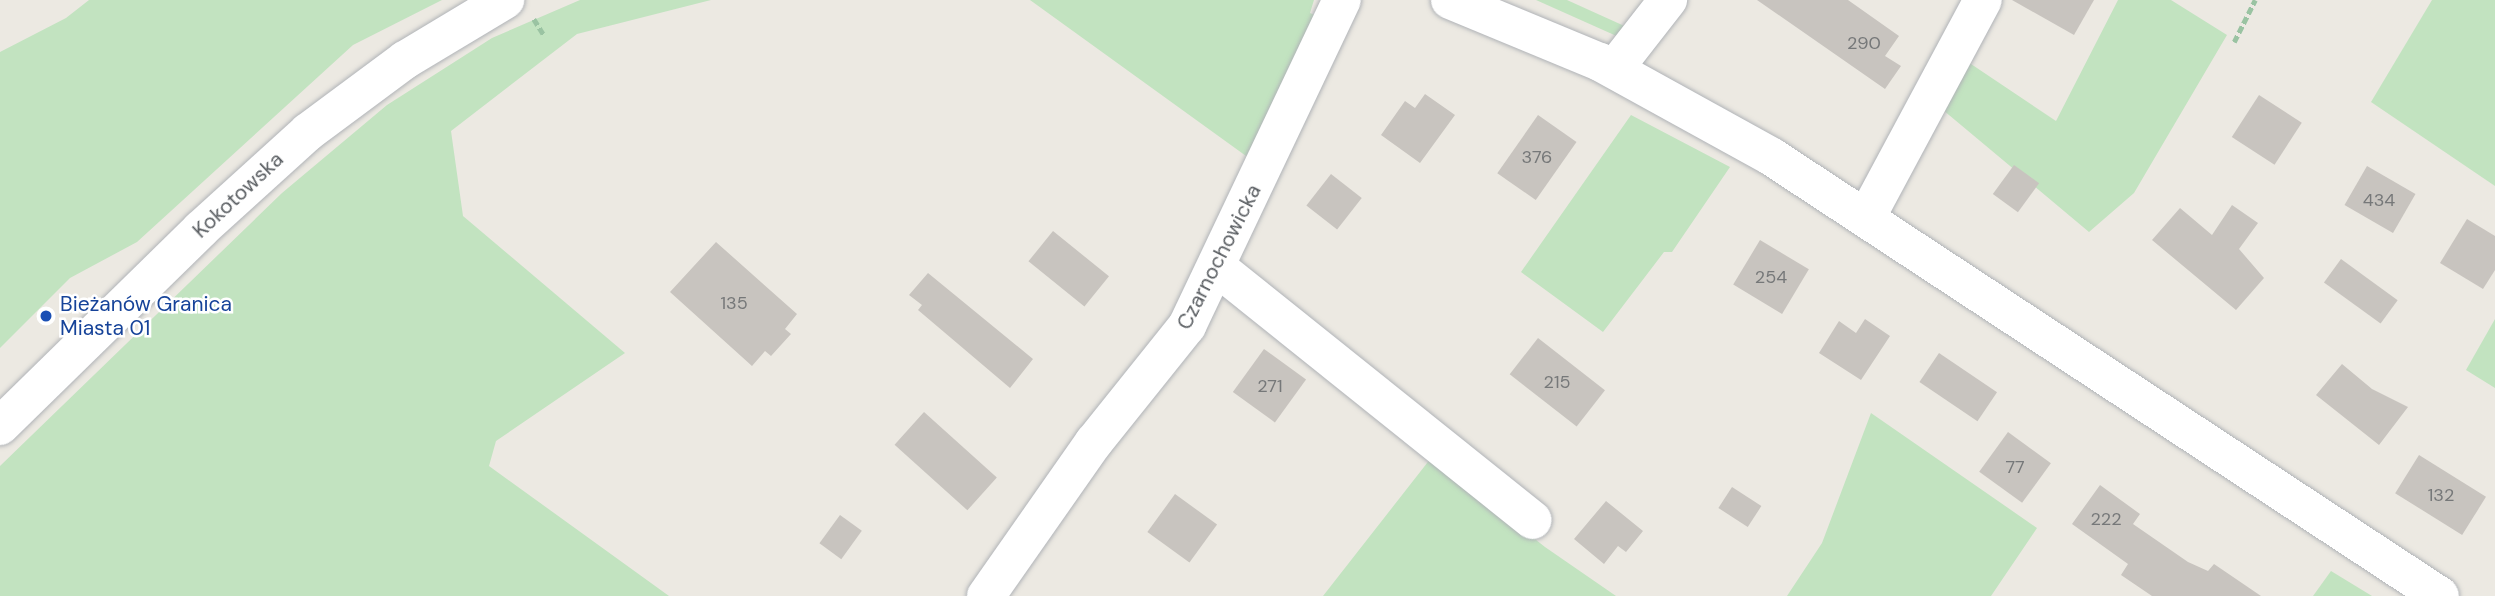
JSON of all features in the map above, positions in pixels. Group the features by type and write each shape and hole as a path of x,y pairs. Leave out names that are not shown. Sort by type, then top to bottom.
{"street":[{"name":"Kokotowska","path":"0,426 201,229 308,132 405,60 505,0"},
{"name":"Czarnochowicka","path":"986,596 1094,442 1186,326 1218,268 1342,0"},
{"path":"1450,0 1541,34 1614,69 1761,151 1866,218 2132,398 2440,596"},
{"path":"1614,69 1668,0"},
{"path":"1866,218 1983,0"},
{"path":"1218,268 1532,520"}],"path":[{"path":"2234,42 2255,0"}],"green space":[{"path":"89,0 442,0 353,45 137,242 70,278 0,348 0,52 66,18"},
{"path":"580,0 711,0 577,34 451,131 463,216 625,353 496,441 489,466 669,596 0,596 0,466 282,193 387,105 492,38"},
{"path":"1030,0 1314,0 1310,13 1319,17 1253,161"},
{"path":"1536,0 1567,0 1631,29 1621,38"},
{"path":"2118,0 2171,0 2227,35 2134,193 2089,232 1943,110 1968,62 2056,121"},
{"path":"2432,0 2495,0 2495,186 2371,102"},
{"path":"1631,115 1730,167 1672,252 1664,252 1603,332 1521,272"},
{"path":"2495,319 2495,388 2466,370"},
{"path":"1871,413 2037,528 1991,596 1787,596 1822,543"},
{"path":"1431,458 1545,547 1616,596 1323,596"},
{"path":"2331,571 2372,596 2313,596"}],"building":[{"path":"1757,0 1848,0 1899,36 1885,56 1901,66 1885,89"},
{"path":"2012,0 2094,0 2074,35"},
{"path":"1425,94 1455,115 1420,163 1381,135 1405,101 1415,108"},
{"path":"2259,95 2302,123 2275,165 2232,137"},
{"path":"1538,115 1577,142 1536,200 1497,173"},
{"path":"2014,165 2039,183 2018,212 1993,194"},
{"path":"2367,166 2415,194 2393,233 2344,205"},
{"path":"1331,174 1362,198 1337,230 1306,206"},
{"path":"2232,205 2258,223 2239,249 2264,278 2236,310 2152,240 2180,208 2212,235"},
{"path":"2467,219 2495,236 2495,270 2483,289 2440,263"},
{"path":"1053,231 1109,276 1084,307 1028,261"},
{"path":"1760,240 1809,269 1782,314 1733,285"},
{"path":"716,242 797,314 785,329 791,334 771,356 765,351 752,366 670,292"},
{"path":"2341,259 2398,300 2381,324 2324,282"},
{"path":"928,273 1033,359 1010,388 918,310 922,305 909,295"},
{"path":"1865,319 1890,336 1861,380 1819,353 1839,321 1856,333"},
{"path":"1538,338 1605,390 1577,427 1510,374"},
{"path":"1264,349 1306,380 1275,422 1233,392"},
{"path":"1939,353 1997,392 1977,421 1919,382"},
{"path":"2342,364 2372,389 2408,407 2379,445 2316,395"},
{"path":"924,412 997,478 967,510 895,445"},
{"path":"2008,432 2051,463 2022,503 1979,472"},
{"path":"2419,455 2486,497 2462,535 2395,493"},
{"path":"2100,485 2140,514 2133,524 2188,562 2208,571 2214,564 2261,596 2152,596 2121,575 2128,564 2072,524"},
{"path":"1732,487 1761,506 1748,527 1718,508"},
{"path":"1175,494 1217,525 1189,563 1147,532"},
{"path":"1606,501 1643,531 1626,552 1618,546 1604,564 1574,539"},
{"path":"840,515 862,531 841,559 819,543"}],"place":[{"name":"Bieżanów Granica Miasta 01","path":"46,316"}]}
